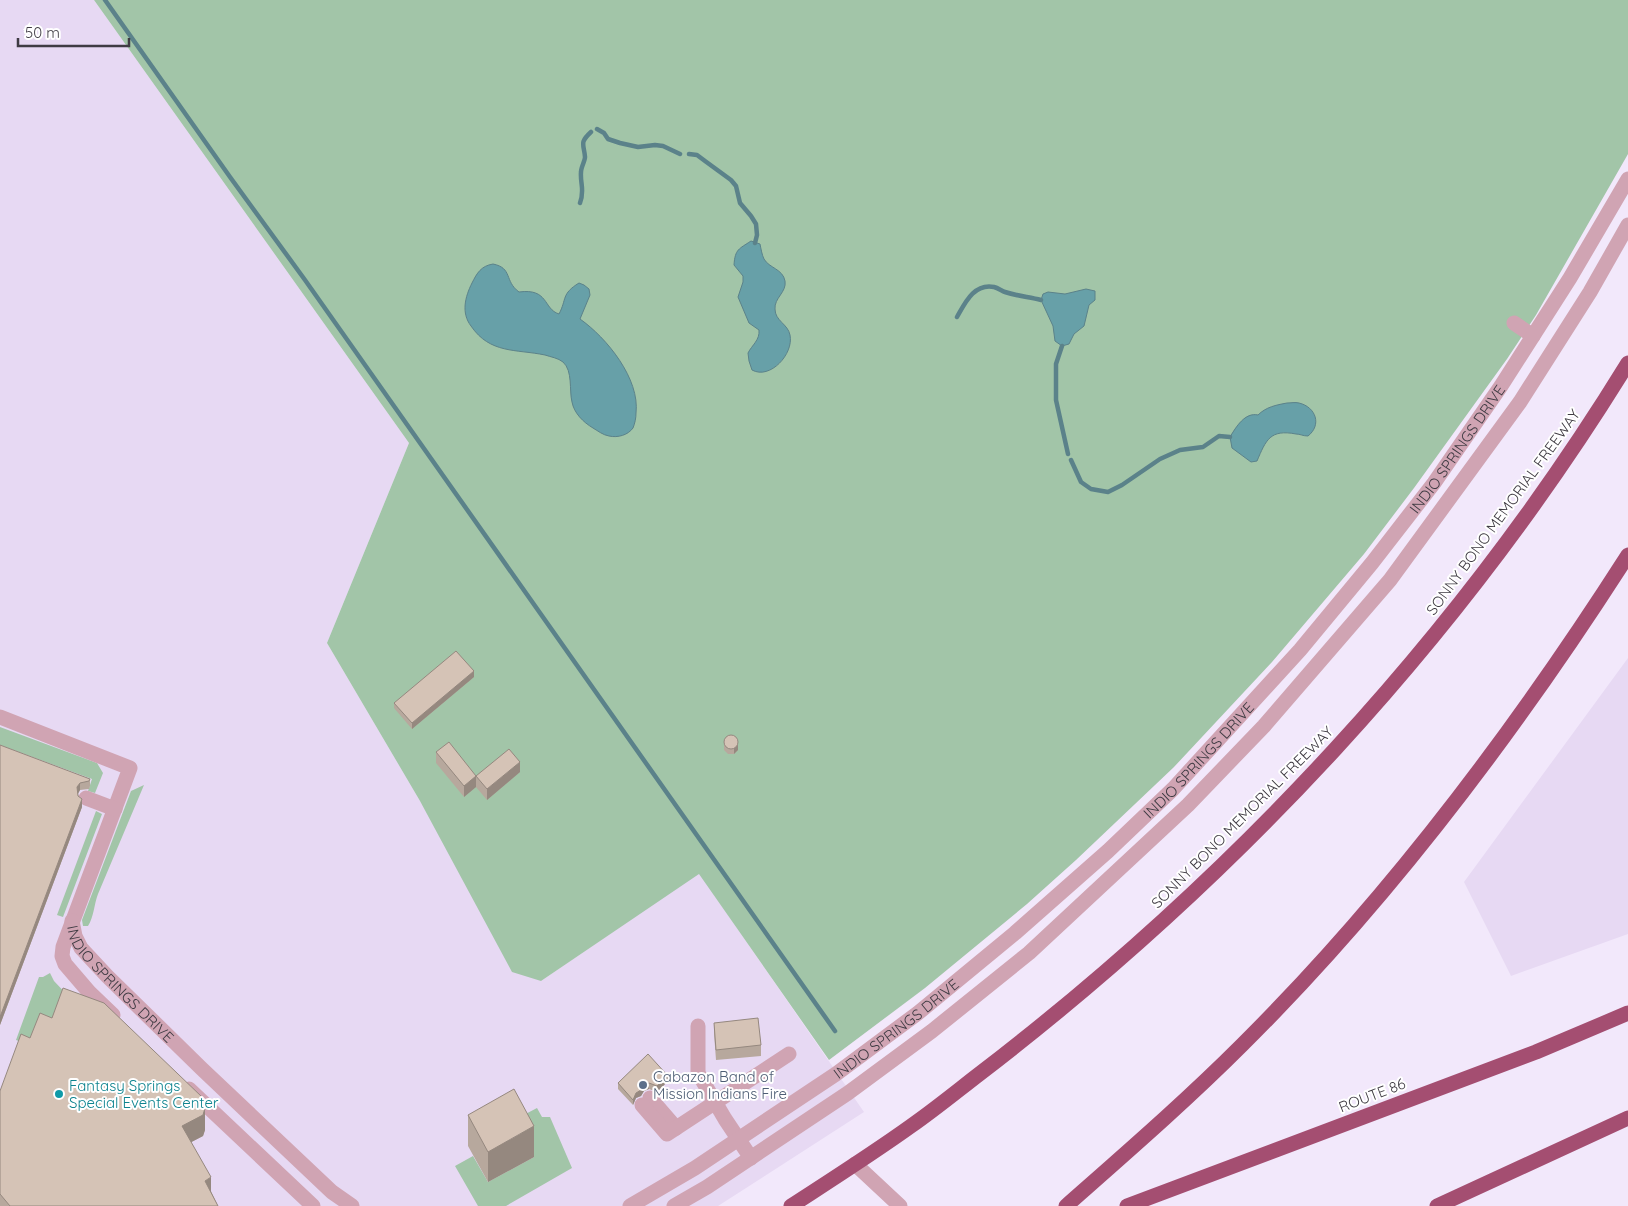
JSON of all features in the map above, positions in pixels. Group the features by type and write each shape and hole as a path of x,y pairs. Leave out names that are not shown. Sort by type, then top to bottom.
{"highway":[{"name":"SONNY BONO MEMORIAL FREEWAY","path":"791,1206 911,1126 1042,1026 1152,931 1220,867 1372,709 1454,610 1533,505 1598,412 1628,362"},
{"path":"1066,1206 1161,1122 1243,1044 1369,908 1446,815 1512,728 1578,634 1628,555"},
{"name":"ROUTE 86","path":"1127,1206 1536,1052 1628,1013"},
{"path":"1437,1206 1628,1118"}],"lane":[{"name":"INDIO SPRINGS DRIVE","path":"630,1206 695,1168 836,1074 918,1013 1015,933 1173,789 1300,650 1372,563 1434,483 1533,336 1570,278 1628,179"},
{"name":"INDIO SPRINGS DRIVE","path":"674,1206 707,1187 848,1093 932,1031 1030,953 1188,804 1264,726 1390,580 1452,496 1525,394 1590,292 1628,225"},
{"path":"1514,323 1533,336"},
{"path":"0,717 130,768 72,921"},
{"path":"86,798 115,809"},
{"name":"INDIO SPRINGS DRIVE","path":"72,921 63,947 62,956 65,964 89,992 123,1025"},
{"name":"INDIO SPRINGS DRIVE","path":"72,921 75,936 81,948 107,976 209,1076 332,1192 352,1206"},
{"path":"698,1026 698,1073 751,1158"},
{"path":"646,1102 667,1134 788,1054"},
{"path":"179,1079 313,1206"},
{"path":"855,1164 900,1206"}],"shaded area":[{"path":"0,0 94,0 409,443 327,643 420,801 541,981 699,873 864,1112 718,1206 0,1206"},
{"path":"1628,658 1628,934 1511,976 1464,882"}],"green space":[{"path":"94,0 1628,0 1628,154 1536,315 1507,359 1364,554 1272,662 1174,767 1076,860 1027,904 925,988 829,1060 699,874 541,981 512,972 420,801 327,643 409,443"},
{"path":"0,727 97,763 103,773 95,793 88,791 92,779 0,745"},
{"path":"144,785 98,894 90,922 88,926 83,926 82,920 131,791"},
{"path":"96,811 102,814 63,917 57,915"},
{"path":"50,973 54,981 90,1019 29,1045 16,1040 39,977"},
{"path":"537,1108 542,1117 550,1117 572,1168 506,1206 478,1206 455,1166 473,1156 488,1182 534,1157 514,1120"}],"water":[{"path":"751,241 760,244 766,262 784,277 785,285 776,302 775,309 777,317 787,328 790,335 788,350 779,363 773,368 759,372 752,370 748,353 757,340 759,330 749,323 738,297 743,276 734,265 738,250"},
{"path":"493,264 506,272 511,284 519,292 536,293 541,296 550,308 559,314 569,290 579,283 589,289 590,295 580,319 611,348 620,360 633,387 636,400 635,422 633,428 626,434 612,437 601,433 589,426 580,417 572,402 568,370 563,362 545,355 504,349 487,342 478,335 466,316 467,294 480,270 485,266"},
{"path":"1086,289 1095,291 1095,300 1089,305 1084,326 1074,334 1069,344 1062,346 1055,341 1053,326 1041,300 1043,294 1048,292 1065,294"},
{"path":"1287,403 1305,405 1313,412 1316,422 1315,427 1308,436 1287,433 1275,435 1266,442 1257,461 1251,462 1232,448 1230,437 1245,418 1258,415 1271,407"}],"building":[{"path":"456,651 474,671 412,723 394,703"},
{"path":"731,735 736,737 738,742 736,747 731,749 726,747 724,742 726,737"},
{"path":"449,742 476,776 464,786 436,752"},
{"path":"0,745 90,779 80,783 77,787 78,796 82,799 0,1017"},
{"path":"509,749 520,762 487,789 476,776"},
{"path":"63,988 104,1003 202,1097 201,1100 205,1108 203,1115 182,1126 211,1177 205,1181 218,1206 10,1206 0,1194 0,1091 21,1034 30,1038 40,1013 52,1018"},
{"path":"758,1018 761,1045 716,1050 714,1023"},
{"name":"Cabazon Band of Mission Indians Fire","path":"648,1054 668,1076 657,1086 649,1083 644,1085 636,1093 633,1100 618,1083"},
{"path":"514,1089 534,1126 488,1152 468,1115"}],"waterway":[{"path":"105,0 835,1031"},
{"path":"597,129 604,133 608,139 620,143 638,147 663,146 680,154"},
{"path":"580,203 582,194 581,170 585,157 583,144 591,132"},
{"path":"689,154 697,155 731,180 736,186 740,203 756,224 757,235 755,243"},
{"path":"957,317 971,295 981,288 994,287 1004,292 1041,300"},
{"path":"1062,346 1056,364 1056,400 1068,454"},
{"path":"1071,460 1081,482 1091,489 1108,492 1122,485 1160,459 1180,450 1203,447 1219,436 1230,437"}],"place":[{"name":"Cabazon Band of Mission Indians Fire","path":"643,1085"},
{"name":"Fantasy Springs Special Events Center","path":"59,1094"}]}
